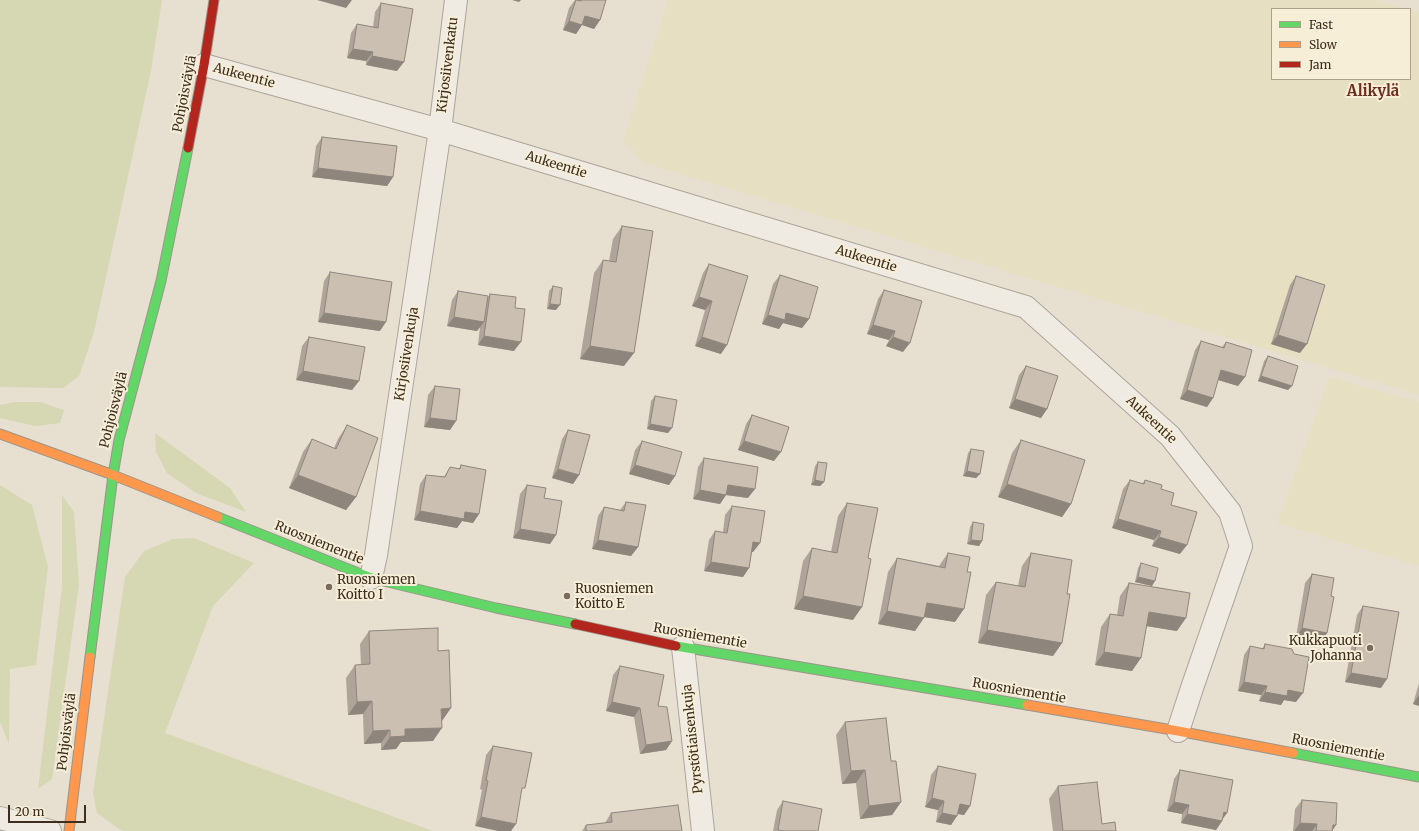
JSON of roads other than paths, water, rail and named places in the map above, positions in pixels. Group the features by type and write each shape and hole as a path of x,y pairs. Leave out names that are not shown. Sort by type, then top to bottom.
{"street":[{"name":"Pohjoisväylä","path":"69,831 113,475 121,434 161,281 204,65 214,0"},
{"name":"Kirjosiivenkatu","path":"440,130 456,0"},
{"name":"Aukeentie","path":"204,65 440,130 1026,307 1170,436 1230,512 1241,546 1178,732"},
{"name":"Kirjosiivenkuja","path":"371,578 376,555 440,130"},
{"name":"Ruosniementie","path":"0,434 113,475 371,578 496,608 683,647 1178,732 1419,777"},
{"name":"Pyrstötiaisenkuja","path":"683,647 703,831"},
{"path":"0,818 50,831"}],"place":[{"name":"Ruosniemen Koitto I","path":"329,587"},
{"name":"Ruosniemen Koitto E","path":"567,596"},
{"name":"Kukkapuoti Johanna","path":"1370,648"}],"district":[{"name":"Alikylä","path":"1373,92"}]}
